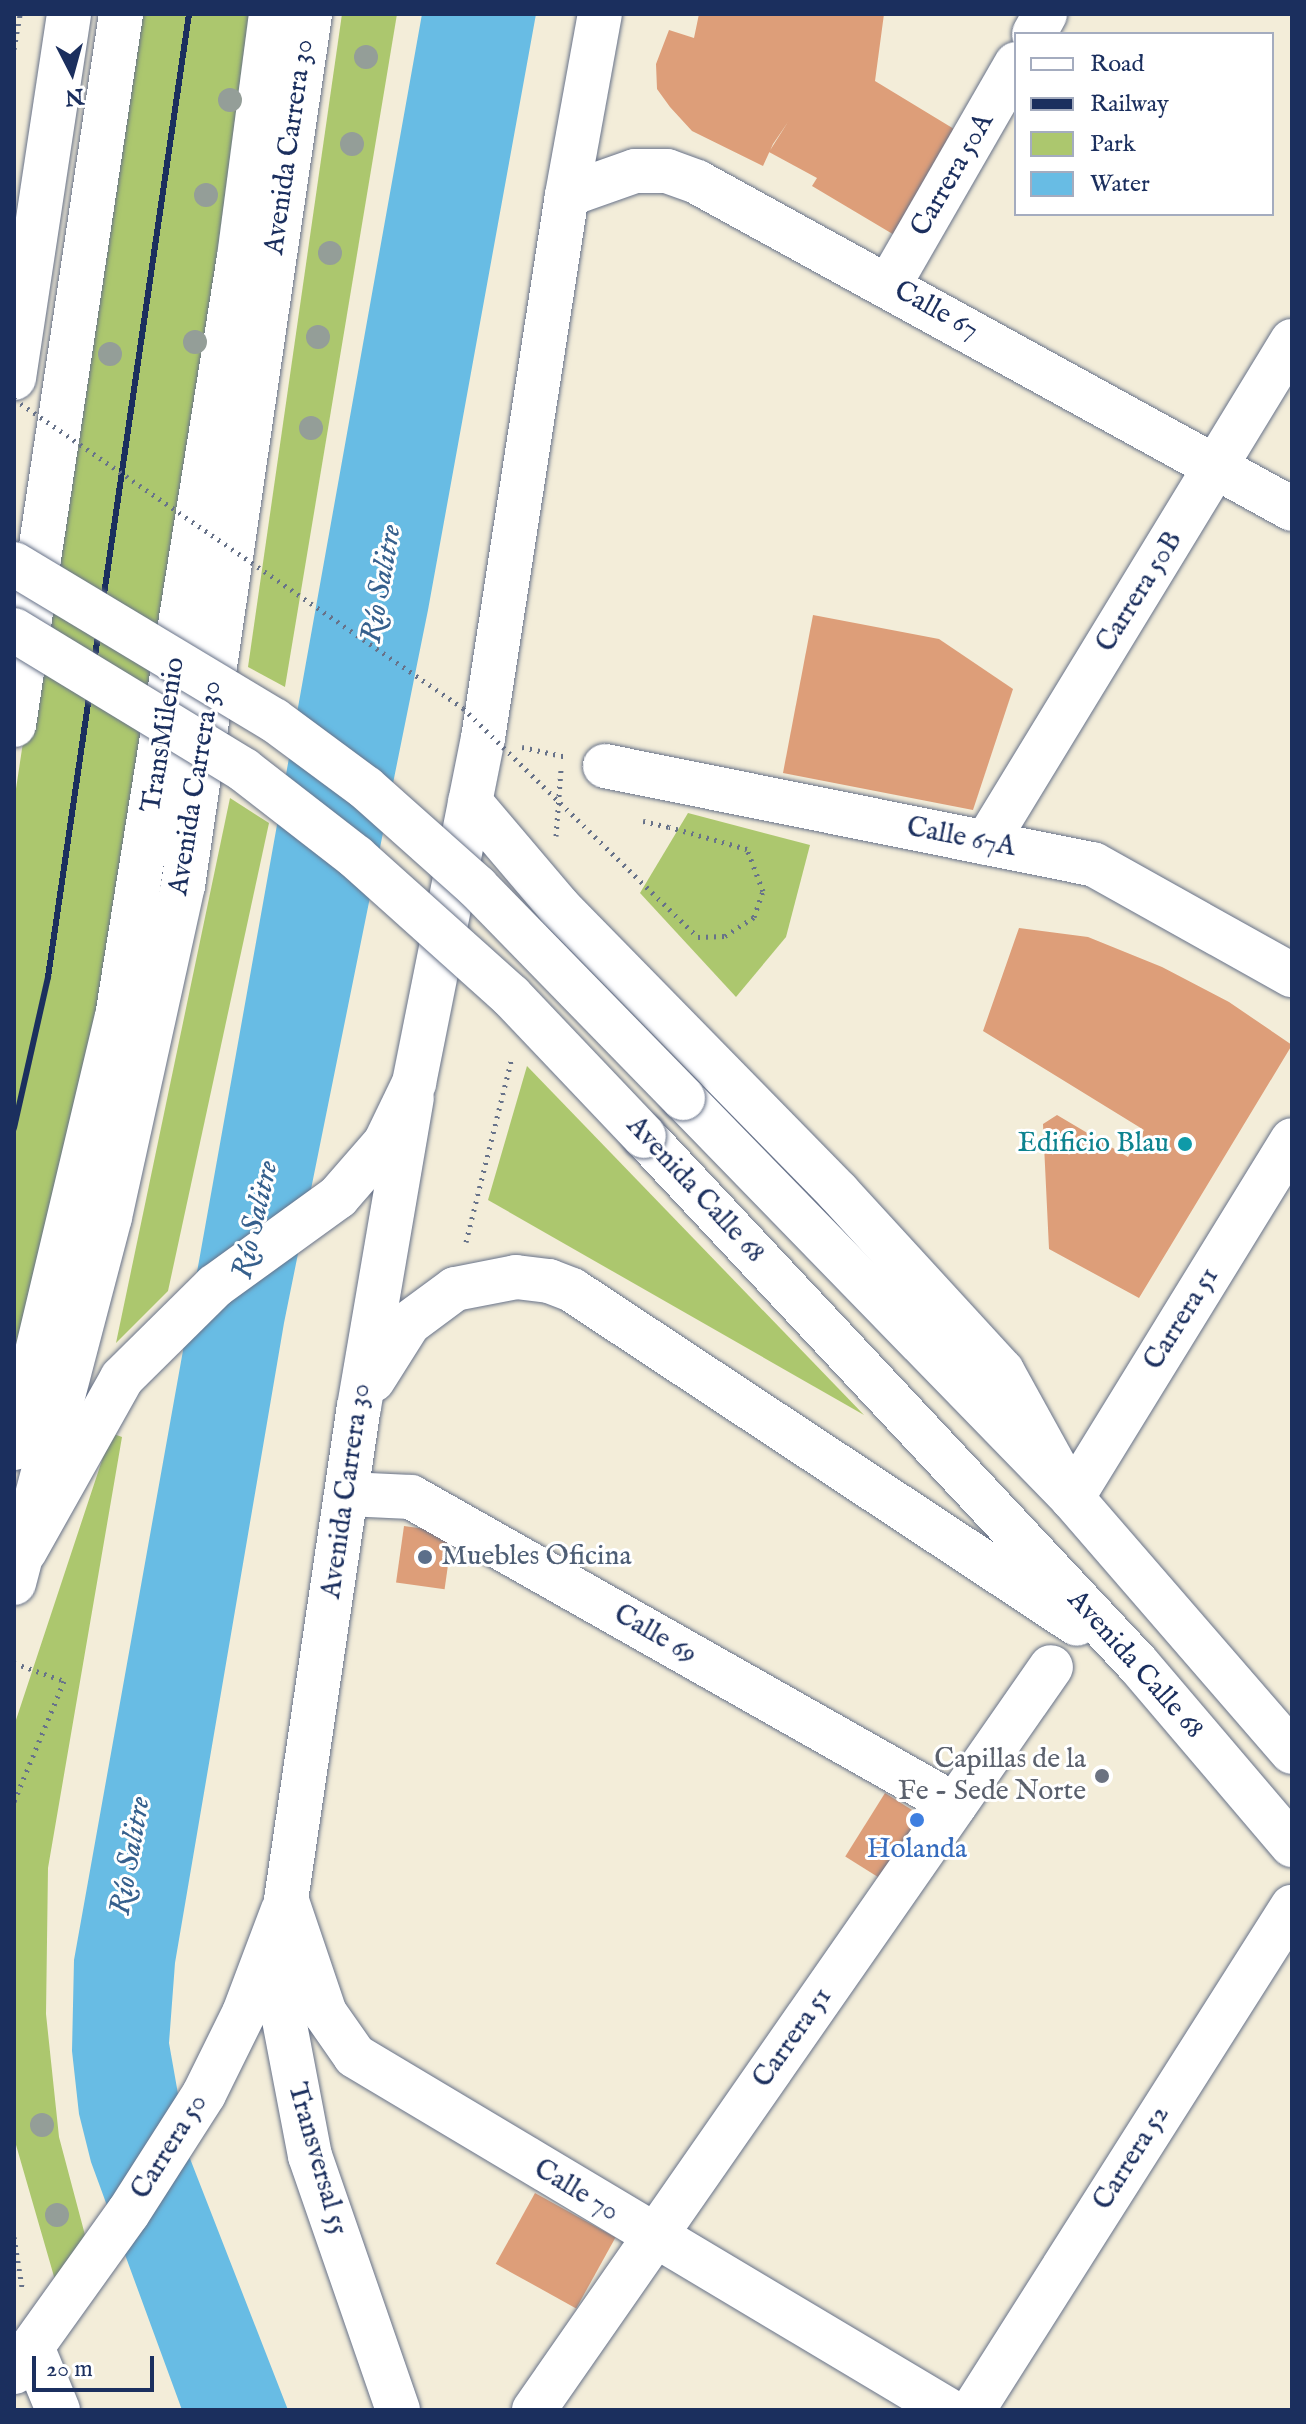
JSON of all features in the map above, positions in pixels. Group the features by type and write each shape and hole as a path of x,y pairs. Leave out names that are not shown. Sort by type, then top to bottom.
{"main road":[{"path":"14,378 69,14"},
{"path":"14,725 121,14"},
{"name":"TransMilenio","path":"14,1448 117,1017 239,257 271,14"},
{"name":"Avenida Carrera 30","path":"19,1567 110,1217 183,886 310,14"},
{"name":"Avenida Carrera 30","path":"286,1900 359,1407 414,1083 483,738 567,195 600,14"},
{"path":"1035,32 1045,14"},
{"name":"Carrera 50A","path":"889,285 1014,67"},
{"name":"Calle 67","path":"567,195 635,171 667,171 889,285 1292,509"},
{"name":"Carrera 50B","path":"986,843 1292,341"},
{"name":"Avenida Calle 68","path":"14,564 274,720 366,788 477,887 1072,1498 1292,1752"},
{"name":"Avenida Calle 68","path":"14,630 244,770 356,857 511,996 1138,1664 1292,1845"},
{"name":"Calle 67A","path":"605,766 1093,864 1292,975"},
{"path":"470,802 559,907 838,1192 1002,1371 1072,1498"},
{"name":"Avenida Carrera 30","path":"19,1567 99,1410 170,1326 215,1286 338,1197 385,1143 414,1083"},
{"name":"Carrera 51","path":"1072,1498 1292,1140"},
{"path":"359,1407 391,1347 427,1305 455,1289 485,1283 516,1277 549,1281 572,1290 1138,1664"},
{"name":"Calle 69","path":"347,1494 411,1497 955,1805"},
{"name":"Carrera 51","path":"534,2410 1051,1667"},
{"name":"Carrera 50","path":"23,2359 80,2280 204,2094 244,2013 286,1900"},
{"name":"Calle 70","path":"286,1900 325,2013 355,2056 948,2410"},
{"name":"Transversal 55","path":"286,1900 283,2014 300,2119 398,2410"},
{"name":"Carrera 52","path":"973,2410 1292,1907"},
{"path":"23,2359 58,2410"}],"path":[{"path":"14,49 20,14"},
{"path":"14,399 463,708 698,937 725,936 754,917 763,891 747,849 669,827"},
{"path":"483,738 605,766"},
{"path":"14,1663 64,1681 14,1802"}],"green space":[{"path":"133,14 260,14 133,847 14,1390 14,802"},
{"path":"342,14 397,14 285,687 248,667"},
{"path":"230,798 269,823 168,1291 116,1343"},
{"path":"688,813 810,845 786,937 736,997 640,893"},
{"path":"527,1066 864,1415 488,1200"},
{"path":"111,1433 122,1437 48,1868 46,2014 59,2137 85,2235 55,2280 14,2138 14,1726"}],"water":[{"name":"Río Salitre","path":"422,14 536,14 428,610 284,1323 175,1963 169,2043 189,2156 288,2410 182,2410 91,2162 79,2114 72,2051 74,1960"}],"building":[{"path":"699,14 884,14 875,81 959,132 896,236 812,186 817,178 769,152 763,166 692,131 670,107 657,89 656,64 669,30 694,38"},
{"path":"813,615 939,639 1013,689 973,810 783,773"},
{"path":"1019,928 1088,937 1162,967 1229,1002 1292,1045 1139,1298 1049,1249 1043,1124 1057,1115 1128,1157 1144,1130 983,1031"},
{"name":"Muebles Oficina","path":"404,1526 453,1533 445,1589 396,1582"},
{"path":"885,1793 925,1818 885,1882 845,1857"},
{"path":"535,2193 615,2238 576,2308 496,2264"}],"railway":[{"path":"14,1128 48,977 189,14"}],"place":[{"name":"Edificio Blau","path":"1185,1144"},
{"name":"Muebles Oficina","path":"425,1557"},
{"name":"Capillas de la Fe - Sede Norte","path":"1102,1776"},
{"name":"Holanda","path":"917,1820"}]}
